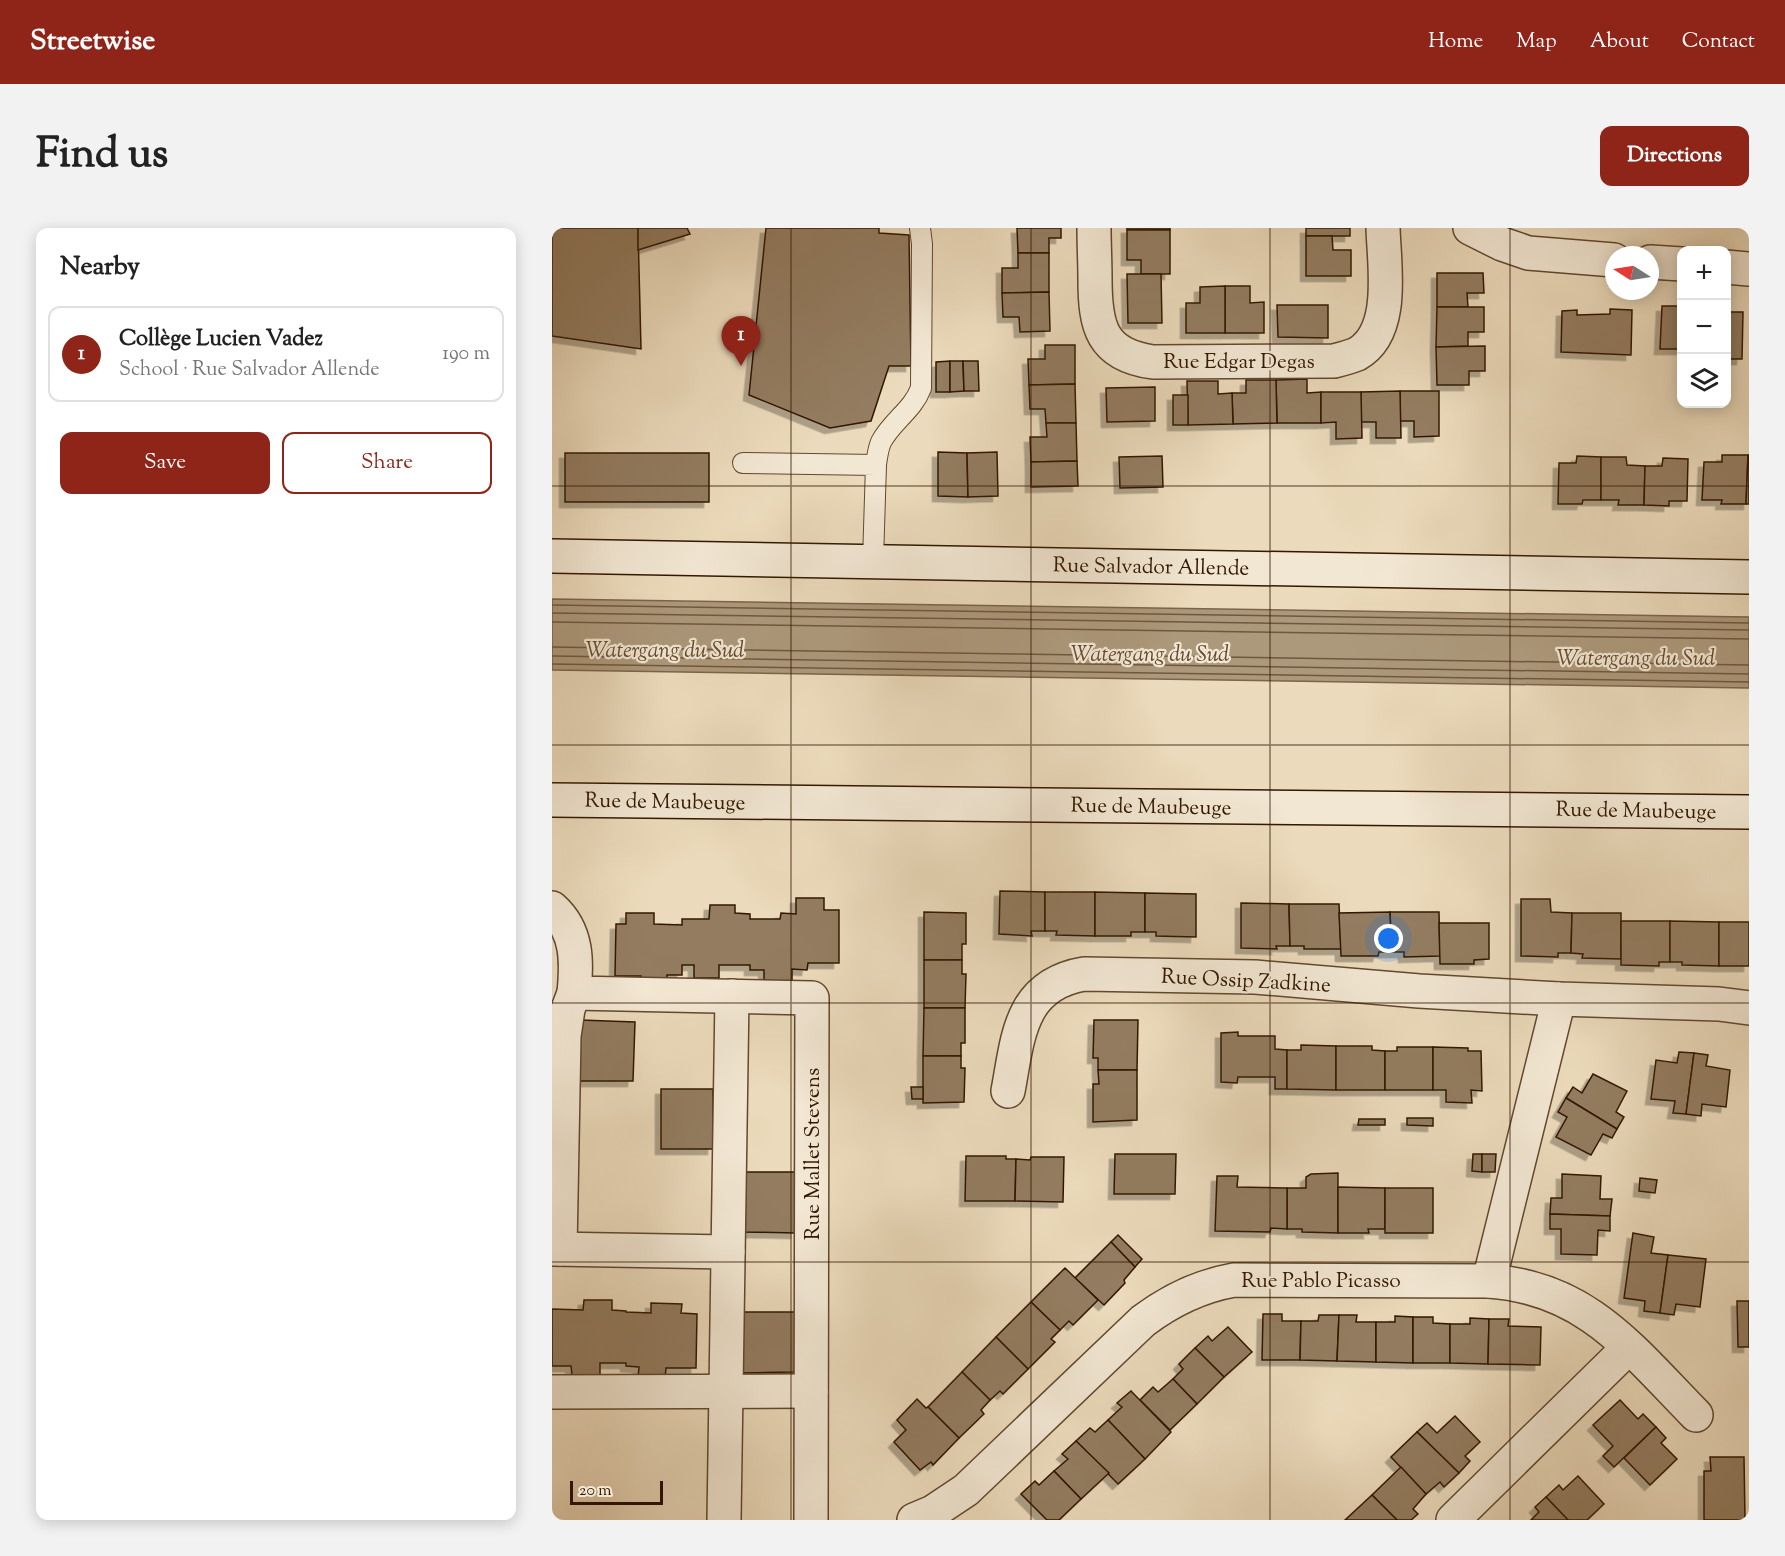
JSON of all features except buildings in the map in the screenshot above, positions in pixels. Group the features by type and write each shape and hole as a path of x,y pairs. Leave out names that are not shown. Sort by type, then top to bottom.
{"street":[{"name":"Rue Edgar Degas","path":"1094,228 1095,301 1097,318 1107,340 1116,350 1139,360 1199,362 1334,361 1358,353 1375,336 1384,312 1383,228"},
{"path":"1470,228 1528,254 1605,259"},
{"path":"1659,263 1677,264"},
{"path":"1731,267 1749,269"},
{"name":"Rue Salvador Allende","path":"552,556 1749,577"},
{"name":"Rue de Maubeuge","path":"552,800 1749,812"},
{"path":"552,908 566,924 572,937 577,964 574,993 568,1010 564,1036 556,1249 728,1252"},
{"name":"Rue Ossip Zadkine","path":"1008,1091 1019,1033 1028,1009 1047,988 1067,978 1084,974 1255,977 1419,991 1559,999 1719,1004 1749,1008"},
{"name":"Rue Mallet Stevens","path":"574,993 812,998 811,1520"},
{"path":"724,1520 732,996"},
{"path":"1489,1281 1559,999"},
{"name":"Rue Pablo Picasso","path":"914,1520 933,1512 966,1490 1143,1321 1172,1301 1219,1282 1251,1278 1489,1281 1525,1285 1558,1296 1591,1316 1629,1347 1696,1415"},
{"path":"1453,1520 1629,1347"},
{"path":"552,1392 811,1391"}],"lane":[{"path":"873,561 876,465 880,444 917,399 921,388 922,244 920,228"},
{"path":"742,463 876,465"}],"water":[{"name":"Watergang du Sud","path":"552,599 1749,617 1749,688 552,670"}],"place":[{"name":"Collège Lucien Vadez","path":"741,366"}]}
